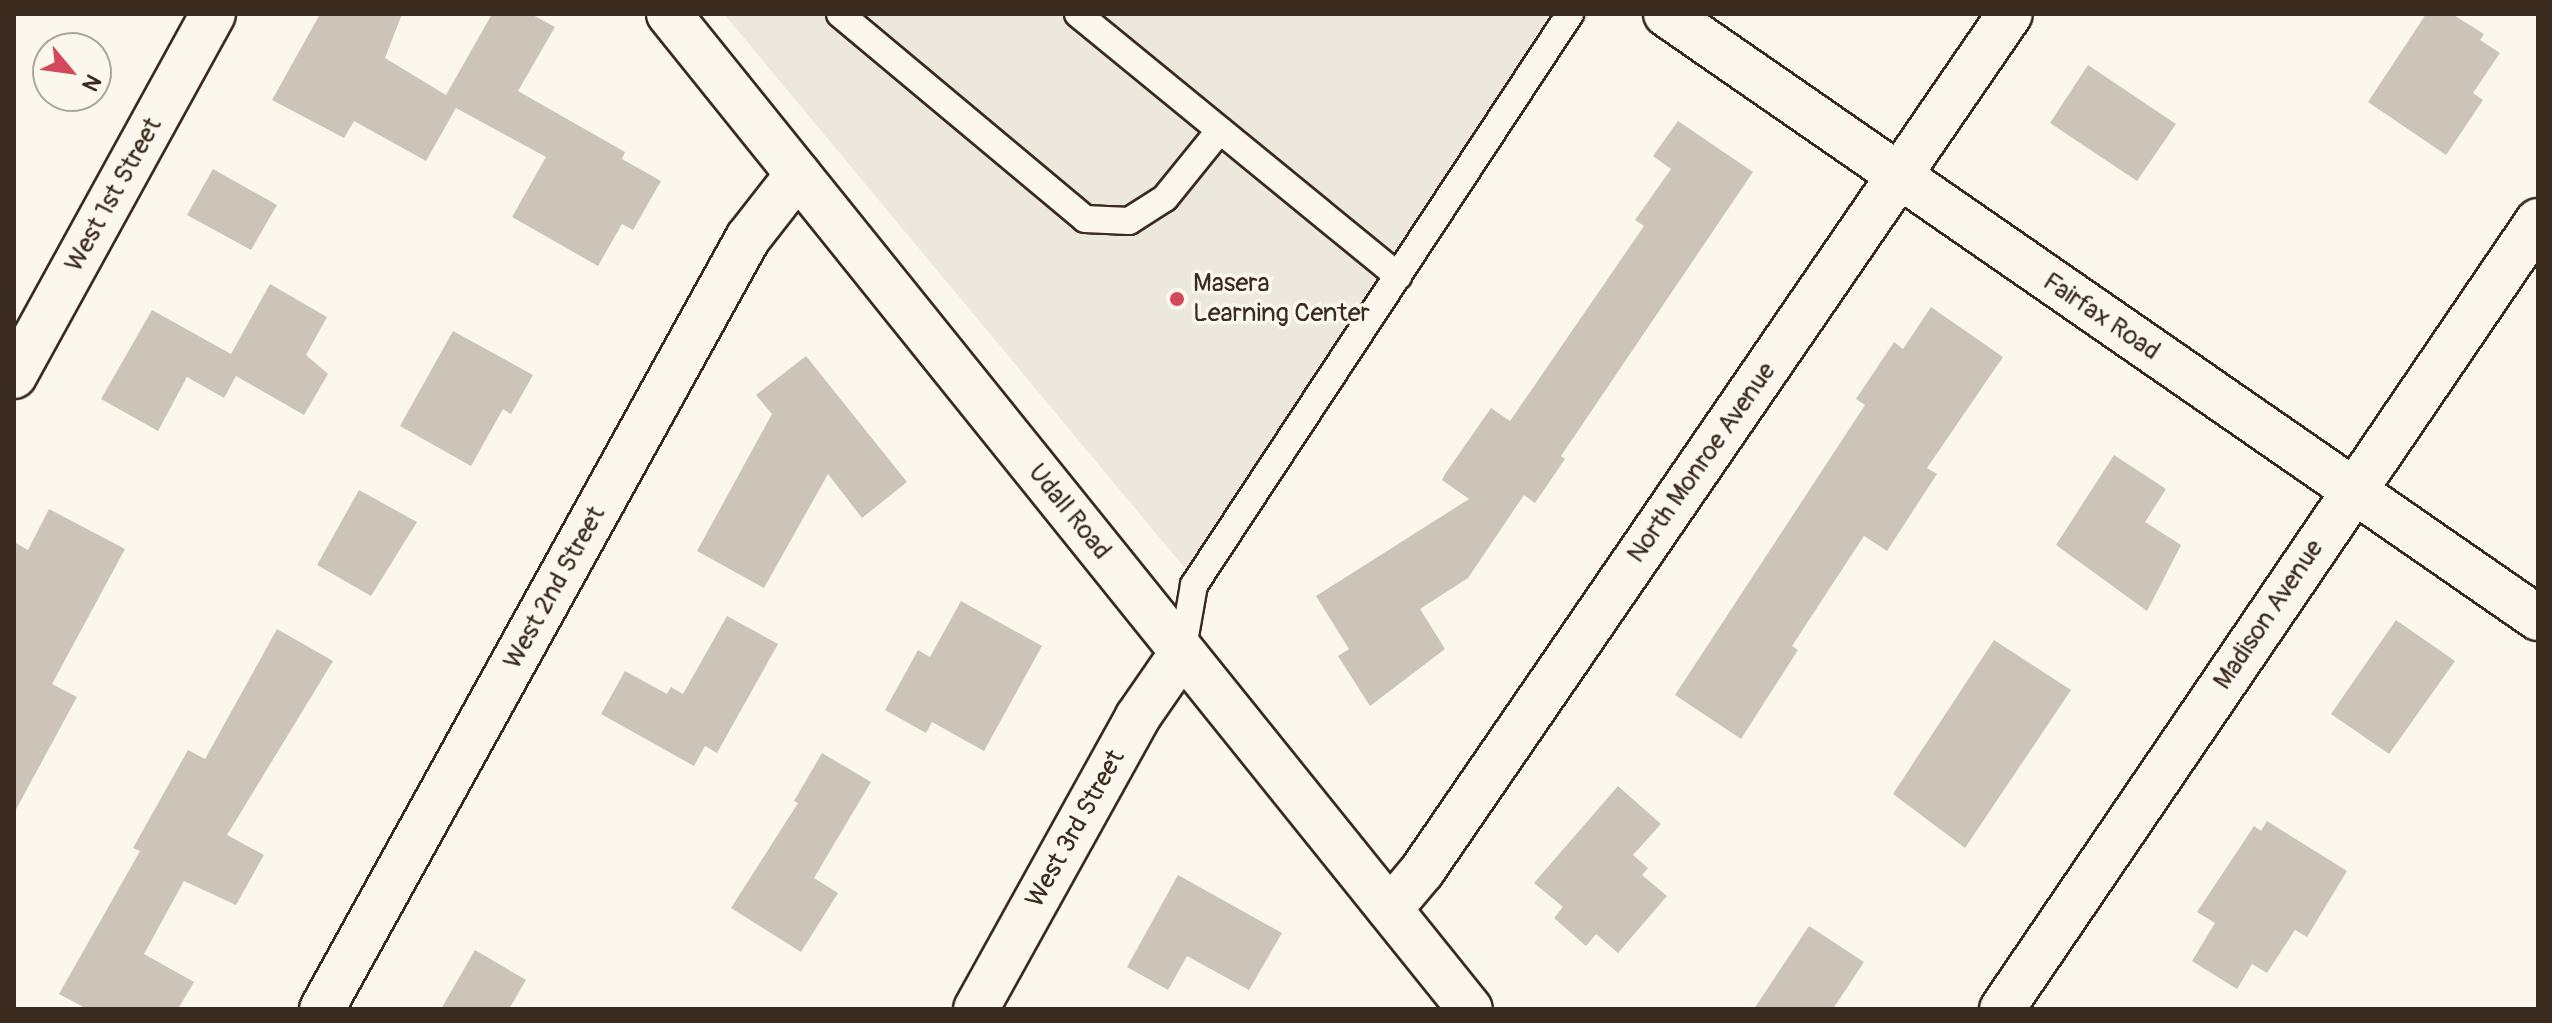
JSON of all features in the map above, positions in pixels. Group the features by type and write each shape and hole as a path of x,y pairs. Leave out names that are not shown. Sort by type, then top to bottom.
{"street":[{"name":"West 1st Street","path":"14,376 213,14"},
{"name":"Udall Road","path":"669,14 1470,1009"},
{"name":"Fairfax Road","path":"1666,14 1898,178 2538,618"},
{"name":"North Monroe Avenue","path":"1390,909 1422,871 2010,14"},
{"name":"West 2nd Street","path":"322,1009 748,238 798,174"},
{"name":"Madison Avenue","path":"2002,1009 2538,221"},
{"name":"West 3rd Street","path":"976,1009 1137,718 1182,653"}],"lane":[{"path":"840,14 1085,219 1129,221 1165,198 1220,130"},
{"path":"1078,14 1398,276"},
{"path":"1182,653 1194,585 1570,14"}],"shaded area":[{"name":"Masera Learning Center","path":"724,14 1590,14 1198,584"}],"building":[{"path":"320,14 402,14 385,58 446,95 492,14 531,14 555,27 518,91 625,152 622,159 661,181 633,230 622,224 598,266 512,217 546,157 456,108 426,161 354,121 344,138 272,100"},
{"path":"2426,14 2452,14 2484,34 2480,40 2500,53 2473,93 2483,100 2446,155 2368,102"},
{"path":"2088,65 2176,124 2137,181 2050,123"},
{"path":"1678,121 1753,172 1561,456 1565,459 1535,503 1524,495 1468,578 1420,609 1445,649 1370,706 1338,656 1349,649 1316,596 1469,499 1442,480 1445,474 1491,408 1510,421 1644,226 1635,220 1671,169 1653,156"},
{"path":"213,169 277,205 251,250 187,215"},
{"path":"270,284 327,317 306,355 328,374 304,415 236,376 224,398 187,377 158,431 101,399 152,310 231,354"},
{"path":"1931,307 2003,357 1927,468 1937,474 1887,551 1864,536 1792,646 1798,650 1741,739 1675,695 1865,405 1856,399 1894,342 1903,349"},
{"path":"453,331 533,375 511,414 503,409 471,466 400,426"},
{"path":"806,356 907,482 862,518 828,474 764,588 697,551 772,414 756,395"},
{"path":"2114,455 2166,489 2145,522 2181,545 2147,611 2056,545"},
{"path":"359,490 417,522 371,596 317,565"},
{"path":"49,509 125,549 52,684 77,697 14,813 14,542 28,550"},
{"path":"961,601 1042,646 984,751 932,722 926,733 885,710 918,650 930,657"},
{"path":"727,616 778,644 717,753 705,746 694,766 601,714 625,671 667,694 671,687 683,694"},
{"path":"2396,620 2455,661 2389,754 2331,714"},
{"path":"277,629 333,661 227,835 264,855 236,905 184,881 144,954 194,982 178,1009 87,1009 59,994 140,851 133,848 188,750 205,759"},
{"path":"1994,640 2071,690 1965,848 1893,794"},
{"path":"822,753 871,782 814,878 838,893 801,952 731,908 798,803 794,801"},
{"path":"1618,786 1661,824 1633,855 1648,868 1642,875 1667,896 1618,953 1596,934 1586,946 1554,918 1563,907 1534,883"},
{"path":"2267,821 2347,871 2307,937 2295,930 2267,973 2252,964 2237,989 2192,961 2215,923 2197,912 2254,826 2261,831"},
{"path":"1178,875 1282,933 1249,990 1187,956 1168,990 1127,967"},
{"path":"1809,926 1864,962 1833,1009 1754,1009"},
{"path":"475,950 526,980 509,1009 441,1009"}],"place":[{"name":"Masera Learning Center","path":"1177,299"}]}
